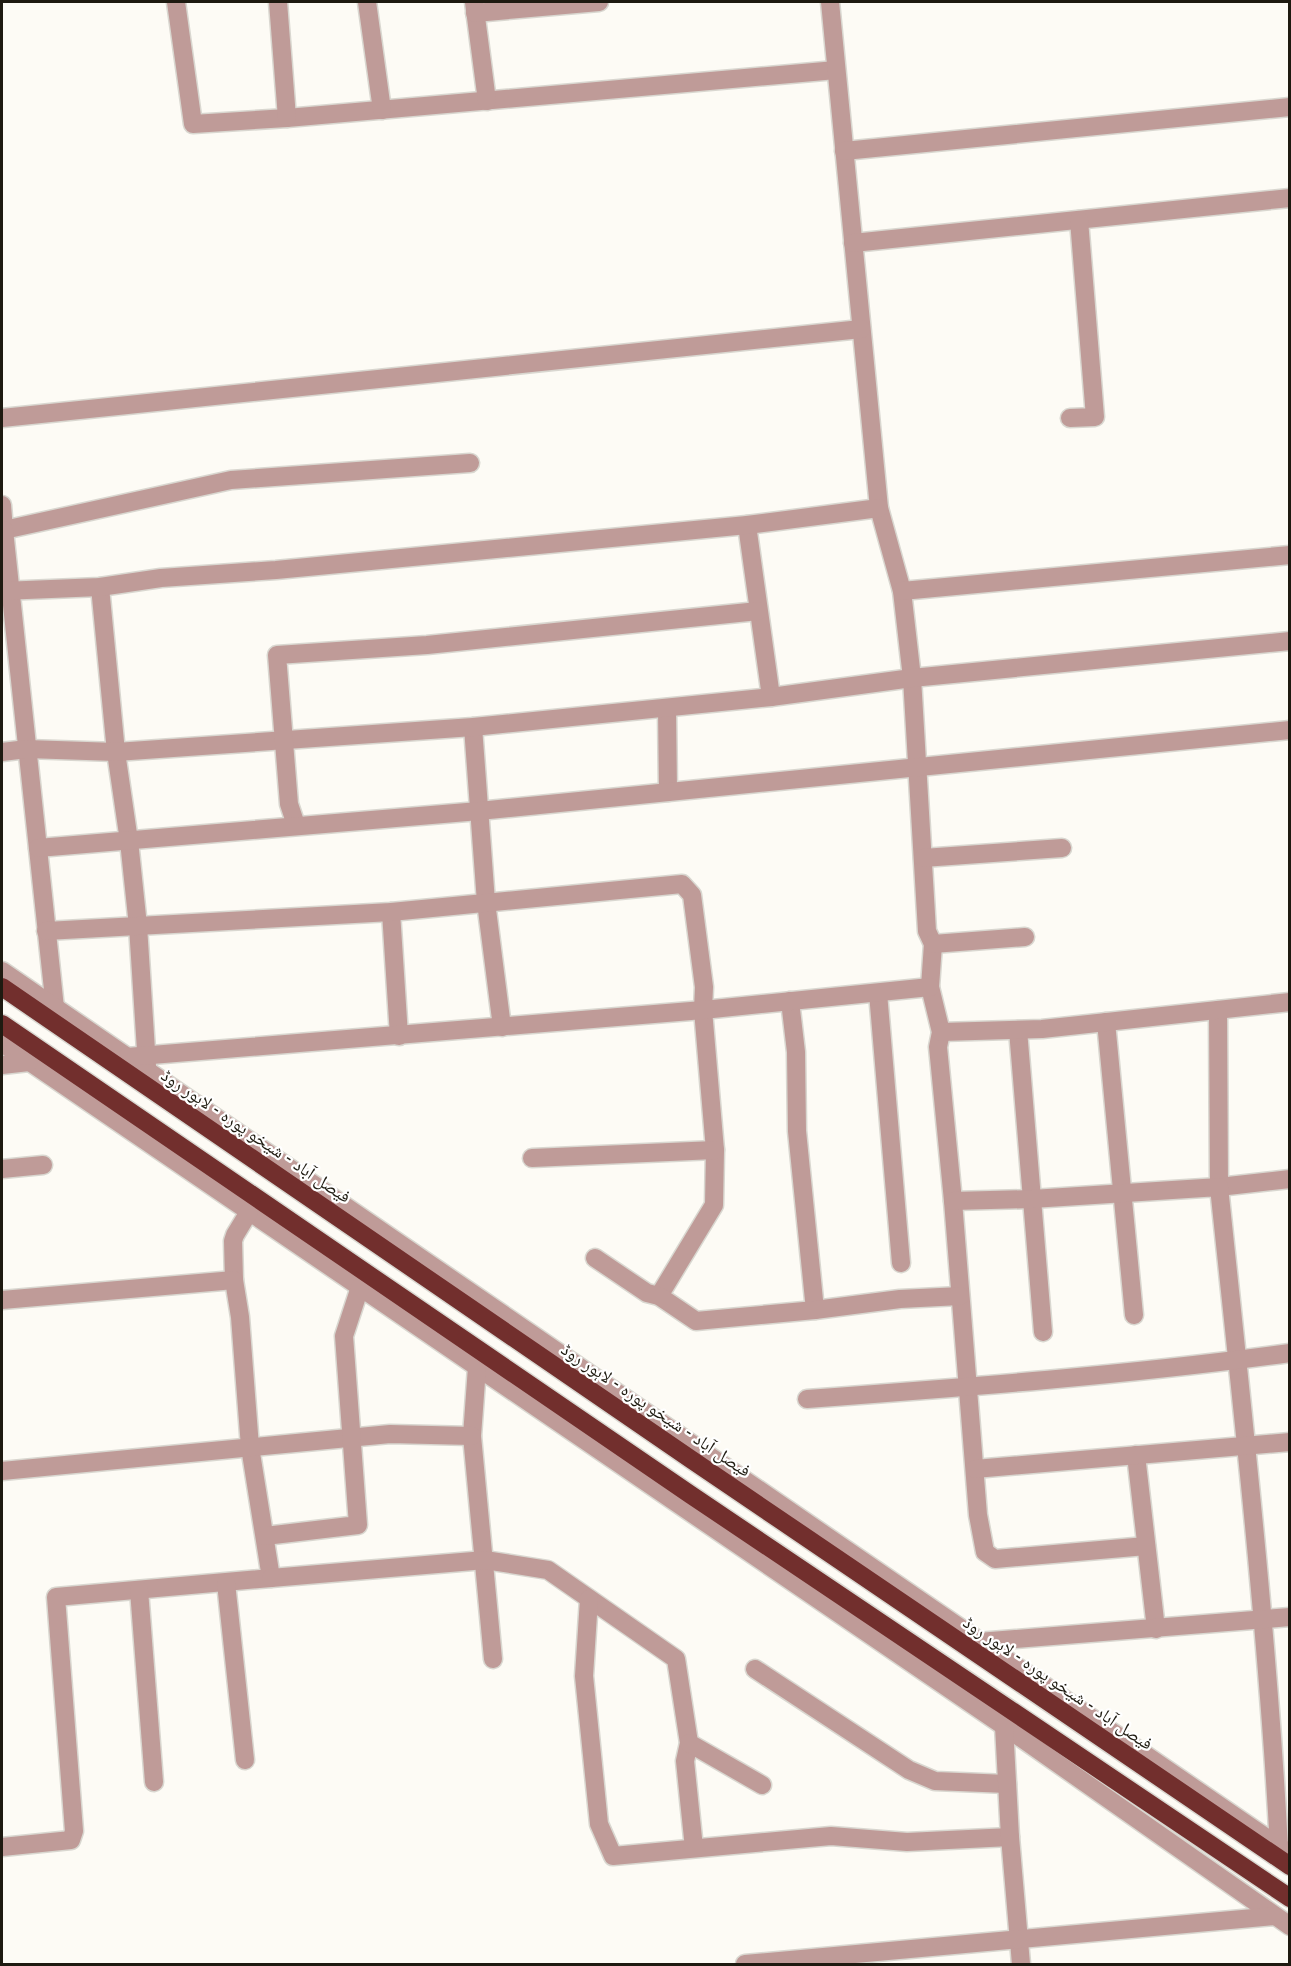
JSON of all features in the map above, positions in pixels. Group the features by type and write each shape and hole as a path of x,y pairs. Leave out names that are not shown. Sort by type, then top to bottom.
{"highway":[{"name":"فیصل آباد - شیخو پورہ - لاہور روڈ","path":"2,987 672,1447 1290,1866"},
{"path":"2,1024 691,1496 1290,1898"}],"street":[{"path":"176,2 193,124 287,118 836,70"},
{"path":"278,2 287,118"},
{"path":"367,2 382,110"},
{"path":"487,100 475,7 599,2"},
{"path":"830,2 879,508 902,591 912,678 927,931 933,944 930,987 941,1032 938,1047 978,1515 985,1552 995,1559 1146,1546"},
{"path":"844,151 1290,107"},
{"path":"853,243 1290,198"},
{"path":"1071,418 1095,417 1079,220"},
{"path":"2,418 861,329"},
{"path":"3,530 231,480 470,463"},
{"path":"2,505 6,591 27,749 55,1008"},
{"path":"6,591 100,587 161,578 288,569 747,525 879,508"},
{"path":"747,525 771,697"},
{"path":"902,591 1290,555"},
{"path":"100,587 116,752 138,926 147,1064"},
{"path":"296,825 289,804 277,655 427,645 758,611"},
{"path":"2,752 27,749 116,752 473,727 771,697 912,678 1290,641"},
{"path":"667,708 668,792"},
{"path":"473,727 486,902 502,1027"},
{"path":"38,848 479,811 1290,730"},
{"path":"923,858 1062,848"},
{"path":"46,931 391,912 682,884 692,895 704,987 703,1010 715,1150 714,1205 659,1296"},
{"path":"391,912 399,1036"},
{"path":"933,944 1025,937"},
{"path":"2,971 127,1057 147,1064 978,1642 1285,1850"},
{"path":"147,1064 399,1036 703,1010 930,987"},
{"path":"878,993 901,1263"},
{"path":"790,1001 796,1052 797,1131 815,1310"},
{"path":"941,1032 1018,1030 1290,1002"},
{"path":"1218,1010 1219,1187 1247,1446 1262,1620 1283,1787 1285,1850"},
{"path":"1106,1022 1134,1315"},
{"path":"1018,1030 1043,1332"},
{"path":"2,1043 1004,1726 1282,1921"},
{"path":"2,1065 29,1062"},
{"path":"532,1158 715,1150"},
{"path":"2,1169 43,1165"},
{"path":"952,1202 1219,1187 1290,1179"},
{"path":"249,1212 233,1241 234,1280 240,1317 250,1447 271,1578"},
{"path":"595,1258 647,1293 659,1296 696,1321 815,1310 900,1299 960,1296"},
{"path":"2,1300 234,1280"},
{"path":"265,1536 358,1525 344,1336 360,1287"},
{"path":"807,1399 968,1387 1237,1361 1290,1353"},
{"path":"477,1367 472,1436 493,1659"},
{"path":"2,1472 390,1434 472,1436"},
{"path":"975,1469 1290,1442"},
{"path":"1136,1455 1156,1629"},
{"path":"2,1847 71,1840 74,1831 56,1597 485,1560 548,1570 676,1659 689,1743 685,1761 694,1848"},
{"path":"226,1582 245,1760"},
{"path":"139,1590 154,1782"},
{"path":"590,1599 584,1676 599,1824 613,1856 831,1836 907,1842 1010,1837"},
{"path":"978,1642 1290,1617"},
{"path":"755,1669 909,1770 934,1780 1007,1784"},
{"path":"1004,1726 1010,1837 1021,1965"},
{"path":"689,1743 762,1785"},
{"path":"745,1965 1020,1939 1282,1921"}]}
